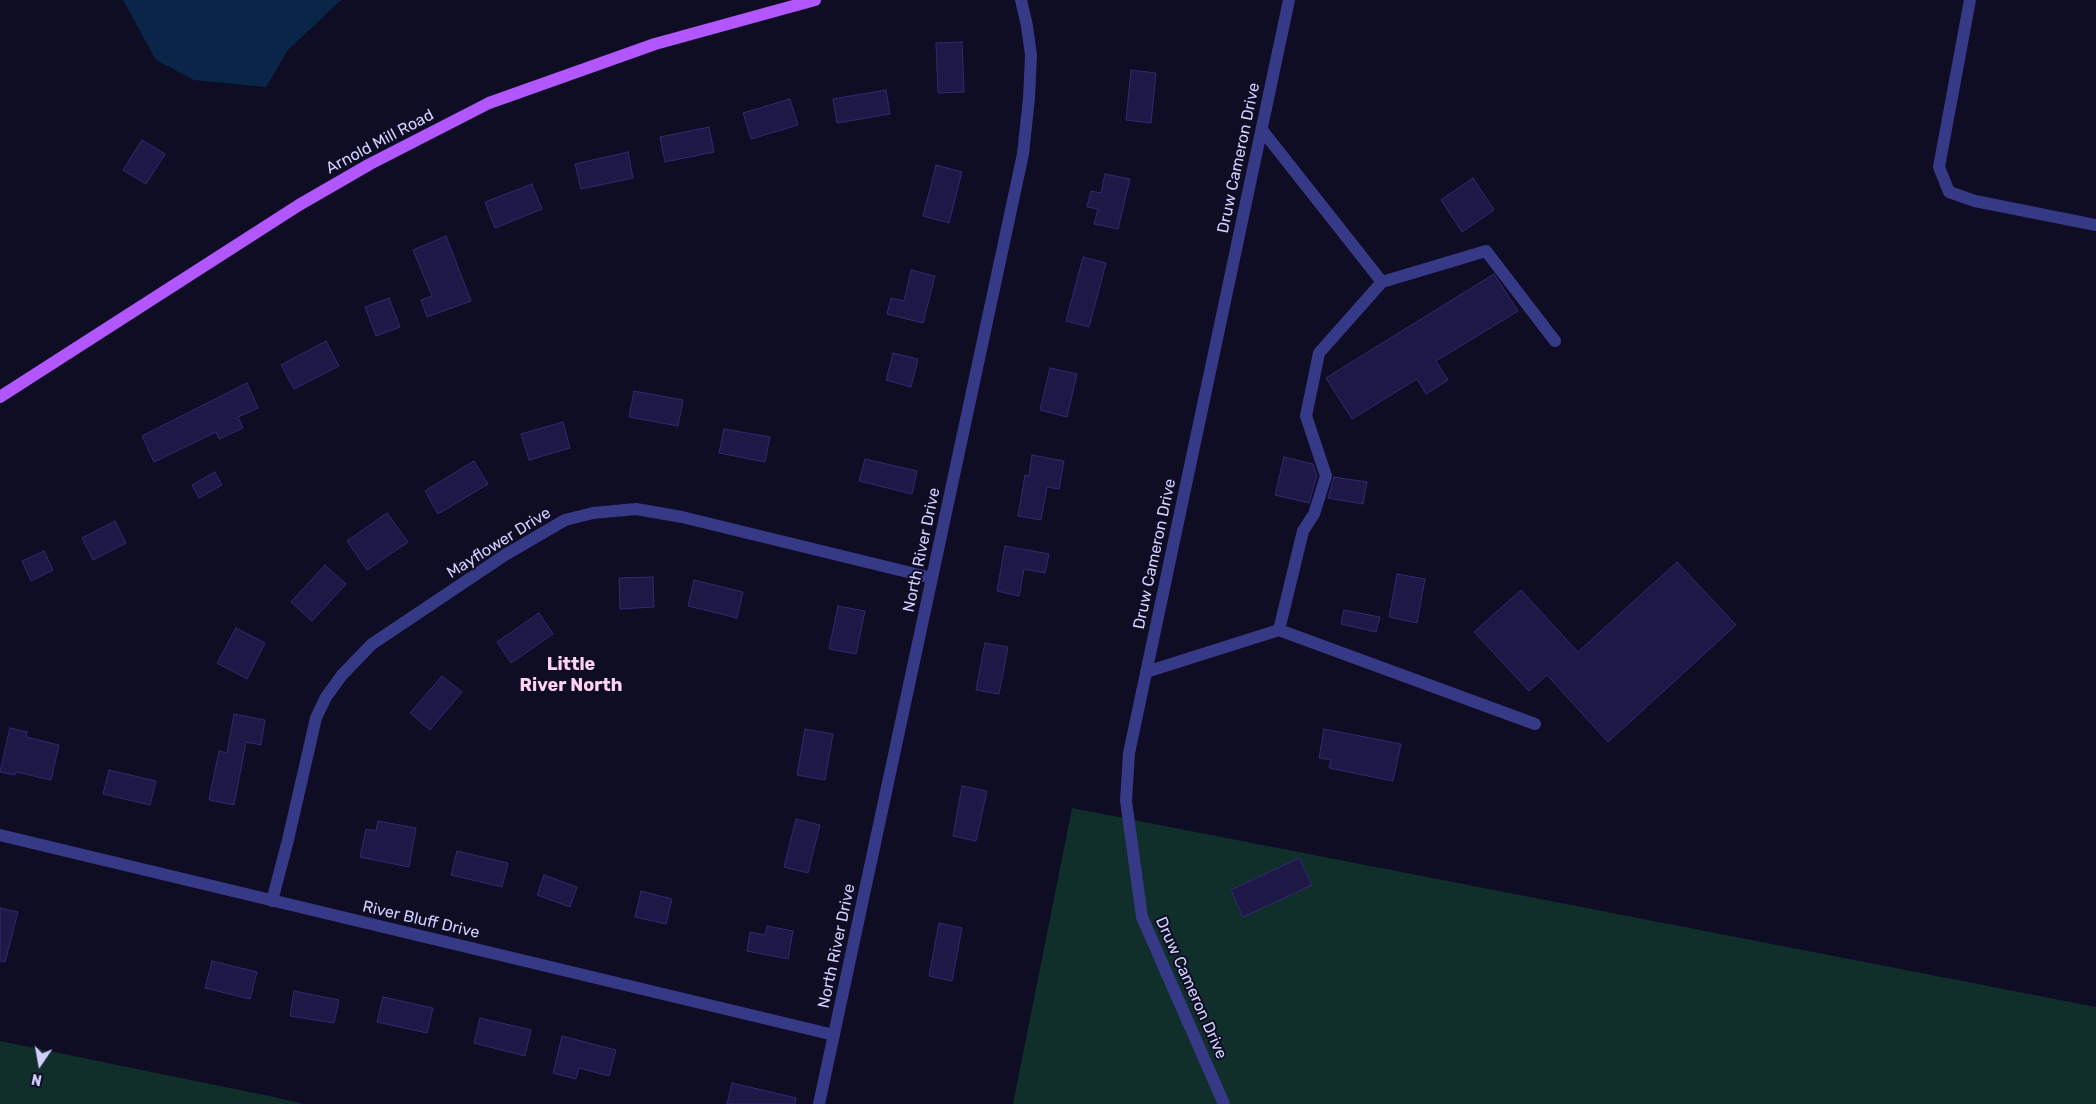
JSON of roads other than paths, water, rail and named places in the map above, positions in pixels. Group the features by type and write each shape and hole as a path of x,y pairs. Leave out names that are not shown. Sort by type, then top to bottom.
{"main road":[{"name":"Arnold Mill Road","path":"0,397 299,205 370,164 489,103 655,44 815,0"}],"street":[{"name":"North River Drive","path":"819,1104 1023,154 1030,98 1031,55 1028,26 1021,0"},
{"name":"Druw Cameron Drive","path":"1224,1104 1142,917 1126,801 1129,753 1289,0"},
{"path":"1970,0 1939,167 1949,192 1975,201 2096,225"},
{"path":"1262,130 1382,282"},
{"path":"1279,630 1303,531 1314,514 1326,476 1306,416 1320,353 1382,282 1486,251 1555,341"},
{"name":"Mayflower Drive","path":"272,901 316,718 326,697 342,675 372,644 505,555 565,520 593,513 636,509 682,517 932,578"},
{"path":"1146,672 1279,630 1535,724"},
{"name":"River Bluff Drive","path":"0,835 834,1035"}],"water":[{"path":"123,0 341,0 288,50 266,87 194,80 156,60"}],"district":[{"name":"Little River North","path":"571,675"}]}
